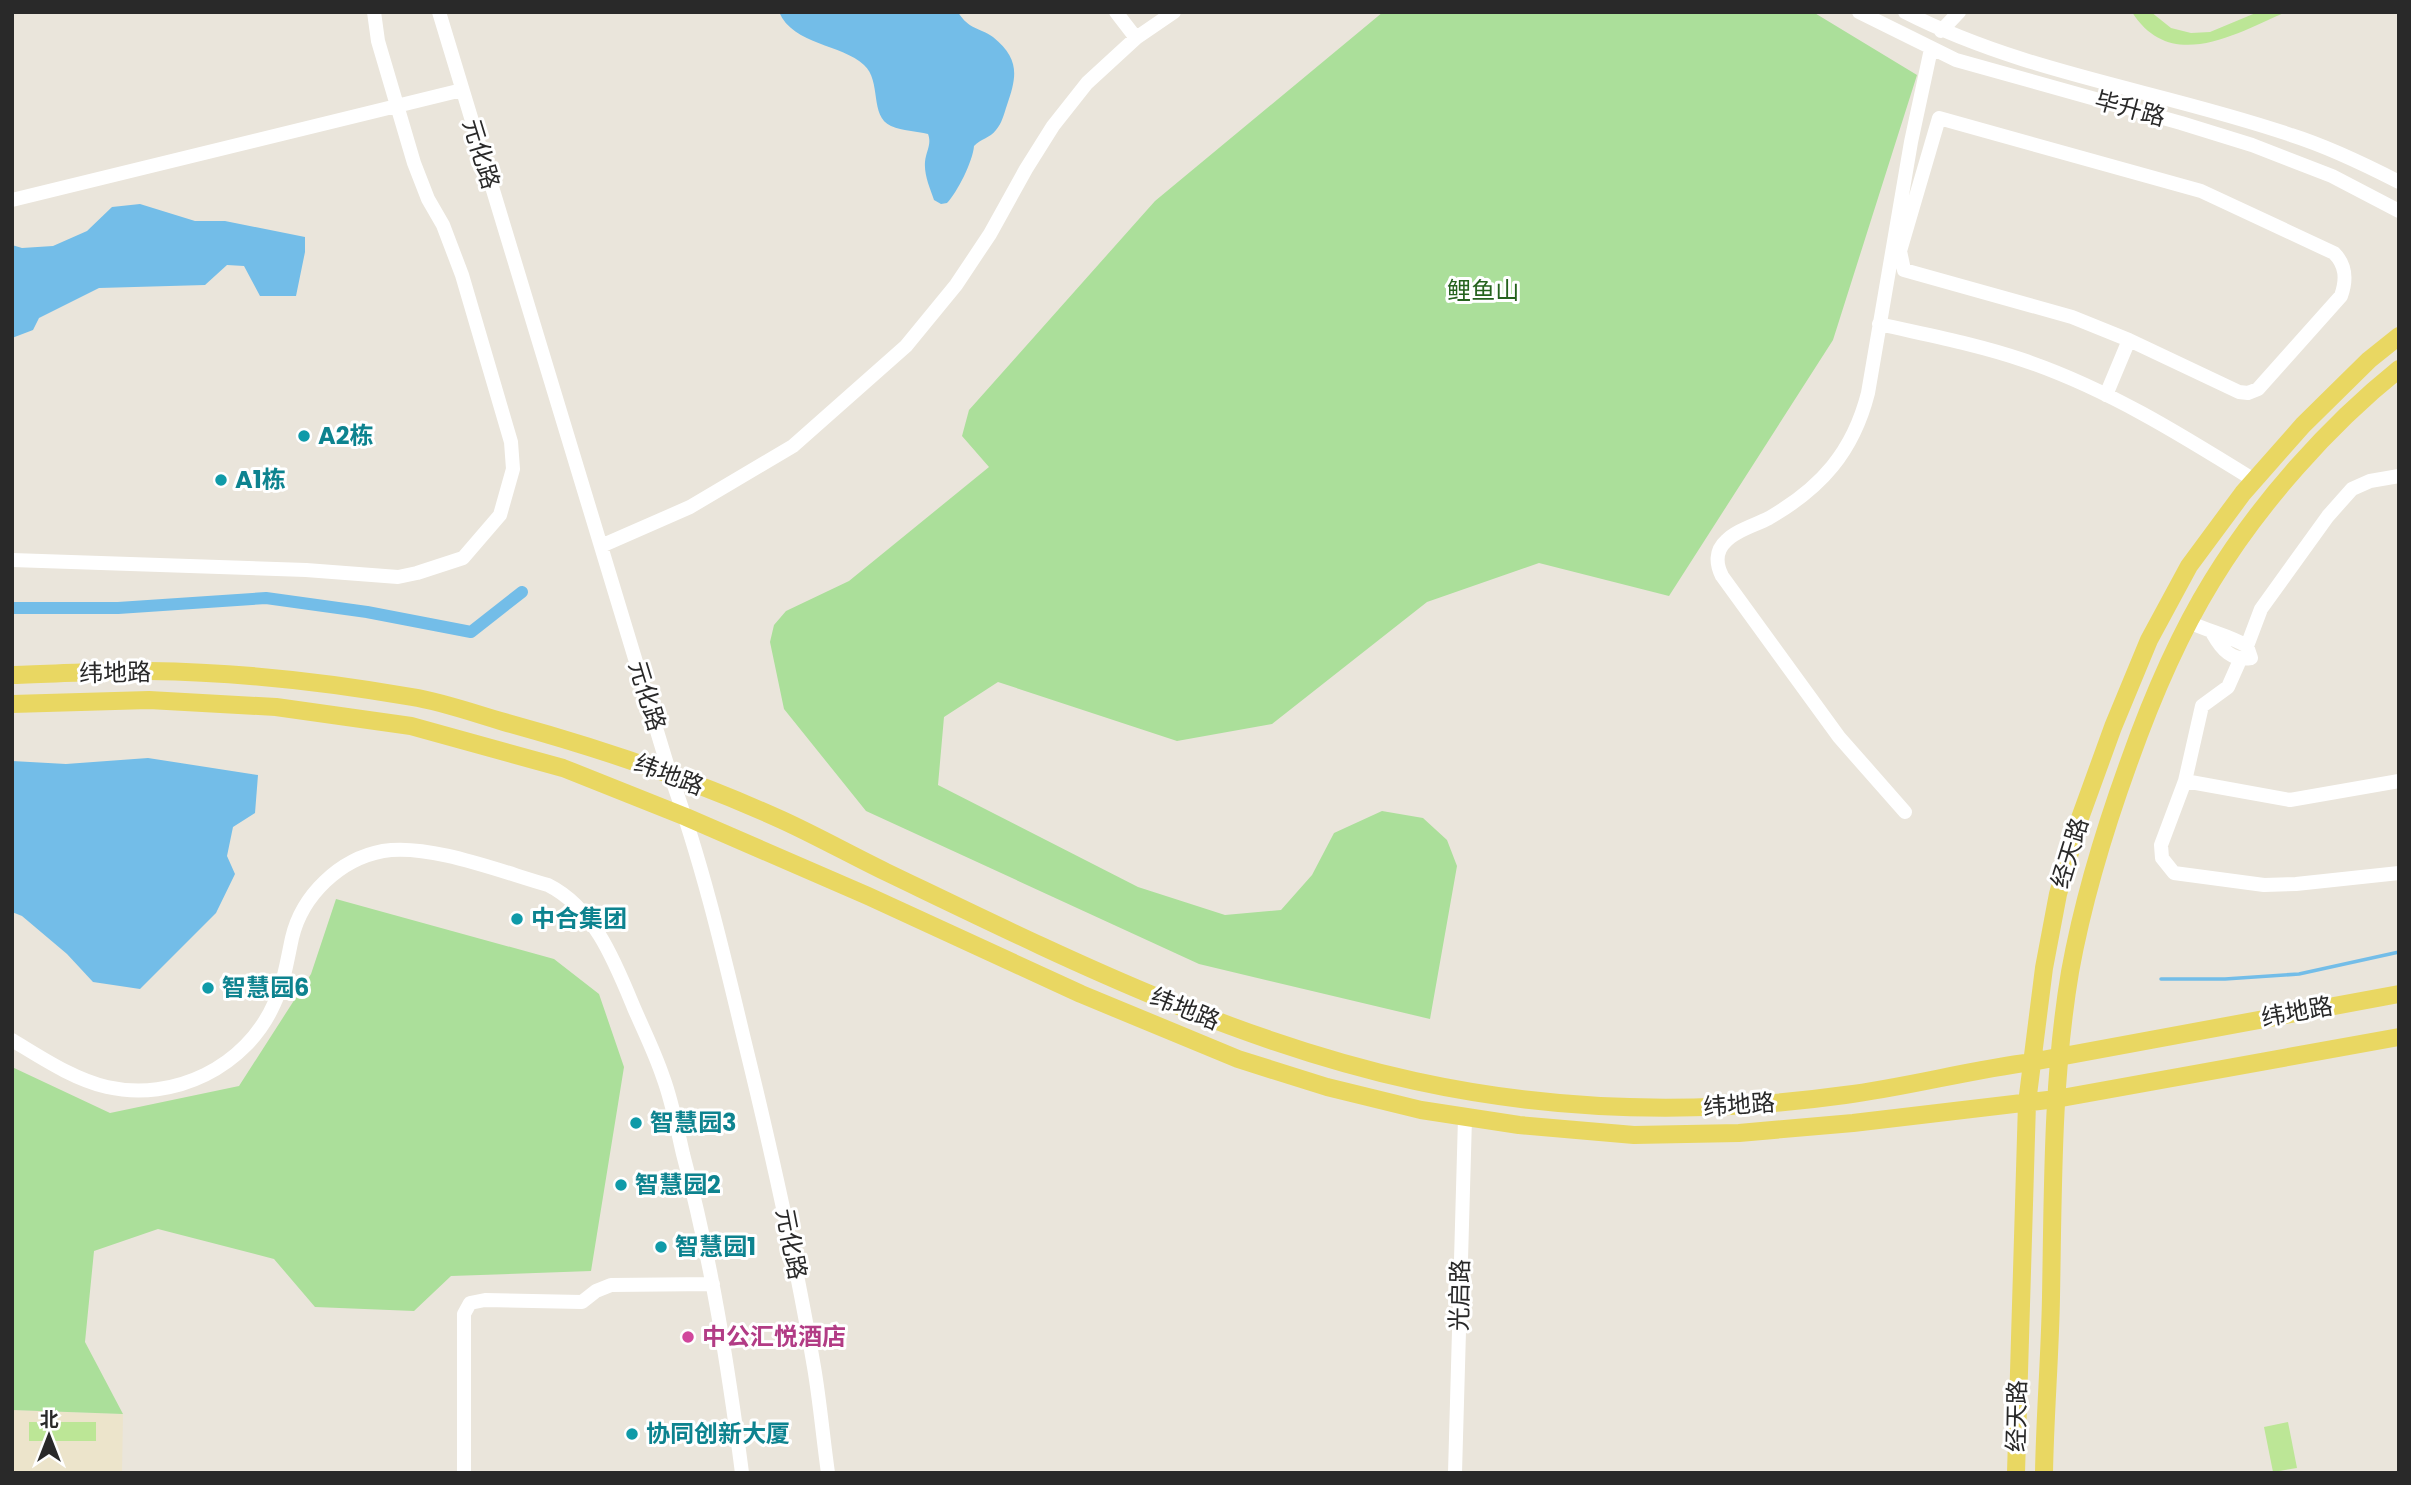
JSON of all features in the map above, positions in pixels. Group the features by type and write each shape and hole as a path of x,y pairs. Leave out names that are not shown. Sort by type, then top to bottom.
{"main road":[{"name":"经天路","path":"2016,1473 2027,1103 2044,968 2058,894 2080,818 2113,727 2149,640 2189,566 2254,480 2302,425 2369,360 2399,336"},
{"name":"经天路","path":"2044,1473 2056,1099 2060,1056 2070,973 2088,887 2106,824 2174,649 2213,580 2264,507 2322,440 2399,369"},
{"name":"纬地路","path":"12,675 150,671 279,679 416,698 572,741 670,774 781,820 1066,957 1170,1004 1245,1033 1315,1055 1416,1081 1520,1098 1634,1107 1737,1108 1849,1095 2399,994"},
{"name":"纬地路","path":"12,704 149,700 276,707 411,726 563,768 686,817 868,896 1081,994 1238,1059 1326,1087 1465,1118 1634,1135 1853,1124 2056,1099 2399,1037"}],"street":[{"path":"12,560 306,570 398,577 463,558 500,515 513,469 511,442 462,275 443,225 428,199 414,163 378,41 374,12"},
{"name":"元化路","path":"439,12 670,774 686,817 717,927 776,1169 815,1370 828,1473"},
{"path":"1116,12 1136,38"},
{"path":"601,546 690,507 793,446 906,346 956,285 990,234 1026,169 1087,83 1136,38 1174,12"},
{"name":"毕升路","path":"1859,12 1956,60 2252,145 2332,176 2399,211"},
{"name":"毕升路","path":"1905,12 1941,31 1995,52 2291,135 2345,155 2399,182"},
{"path":"1941,31 1959,12"},
{"path":"1905,812 1839,737 1722,576 1717,560 1727,539 1770,517 1816,483 1844,454 1855,432 1864,407 1911,142 1931,49"},
{"path":"12,200 462,90"},
{"path":"1938,118 2201,191 2334,253 2341,260 2345,279 2340,296 2258,389 2253,391 2244,393 2235,390 2129,340 2072,317 1904,270 1900,251 1938,118"},
{"path":"1879,324 1971,344 2025,361 2106,395 2177,432 2254,480"},
{"path":"2106,395 2129,340"},
{"path":"2247,646 2261,609 2328,516 2352,489 2370,481 2399,476"},
{"path":"2189,622 2213,634 2230,636 2247,646 2252,658 2240,660 2221,649 2213,634"},
{"path":"2240,660 2228,687 2203,706 2185,780 2161,845 2162,858 2174,873 2264,885 2399,873"},
{"path":"2185,780 2290,800 2399,781"},
{"path":"12,1040 78,1077 106,1087 149,1090 178,1086 205,1076 224,1065 260,1030 279,991 289,960 292,936 311,896 334,873 357,859 382,851 411,849 548,885 563,892 584,913 605,946 622,978 663,1078 698,1211 713,1284 729,1376 741,1473"},
{"name":"光启路","path":"1455,1473 1465,1118"},
{"path":"464,1473 464,1314 470,1303 485,1300 582,1301 611,1285 713,1284"}],"shaded area":[{"path":"12,1410 123,1414 122,1473 12,1473"}],"green space":[{"name":"鲤鱼山","path":"1383,12 1813,12 1917,75 1833,340 1669,596 1539,563 1427,602 1272,724 1177,741 998,682 944,717 938,785 1138,887 1225,915 1281,910 1312,875 1334,833 1382,811 1423,818 1447,840 1457,866 1430,1019 1199,964 866,811 784,709 770,642 774,625 786,611 849,581 989,467 962,436 969,410 1155,201"},
{"path":"2132,12 2151,12 2171,28 2191,33 2210,32 2258,12 2286,12 2226,38 2185,45 2166,41 2148,31"},
{"path":"336,899 554,959 599,994 624,1067 591,1271 451,1276 414,1311 315,1307 274,1259 158,1229 94,1251 85,1342 123,1414 12,1410 12,1067 110,1113 239,1086 311,974"},
{"path":"29,1422 96,1422 96,1441 29,1441"},
{"path":"2288,1422 2297,1468 2273,1472 2264,1427"}],"water":[{"path":"779,12 958,12 970,25 1002,45 1014,68 1013,85 1004,115 994,133 974,146 964,176 947,203 941,204 934,200 928,181 925,167 928,134 896,128 884,121 878,107 873,80 864,65 855,58 806,38 786,23"},
{"path":"140,204 195,221 225,221 305,237 305,252 296,296 260,296 244,266 227,265 205,285 99,288 39,318 33,330 12,338 12,245 22,248 53,246 87,231 112,207"},
{"path":"148,758 258,775 255,813 233,827 227,856 235,874 216,913 140,989 93,982 67,954 22,916 12,912 12,761 66,764"}],"waterway":[{"path":"12,608 118,608 266,598 367,612 471,632 522,592"},
{"path":"2161,979 2225,979 2299,974 2399,952"}],"place":[{"name":"A2栋","path":"304,436"},
{"name":"A1栋","path":"221,480"},
{"name":"中合集团","path":"517,919"},
{"name":"智慧园6","path":"208,988"},
{"name":"智慧园3","path":"636,1123"},
{"name":"智慧园2","path":"621,1185"},
{"name":"智慧园1","path":"661,1247"},
{"name":"中公汇悦酒店","path":"688,1337"},
{"name":"协同创新大厦","path":"632,1434"}]}
